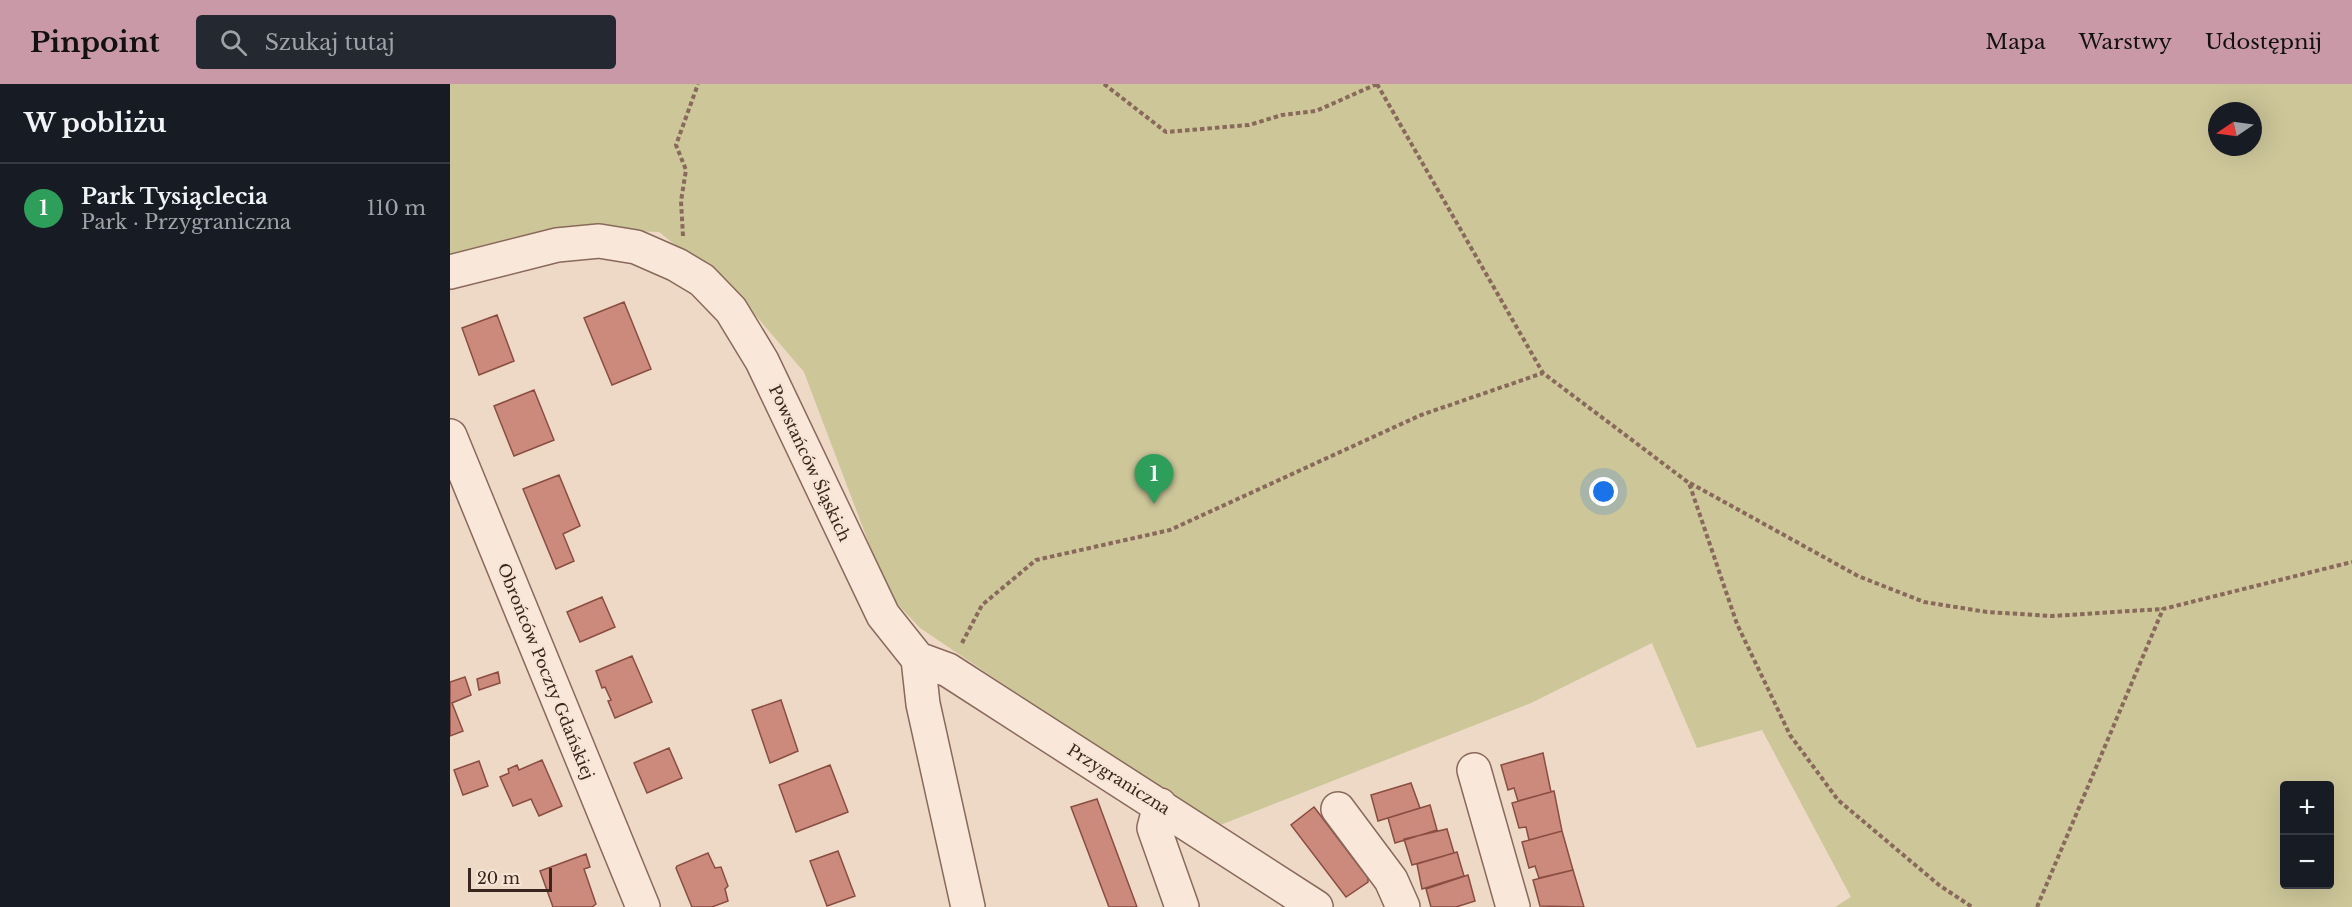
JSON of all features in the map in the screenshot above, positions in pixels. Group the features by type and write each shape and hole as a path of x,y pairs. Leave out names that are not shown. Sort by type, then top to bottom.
{"street":[{"name":"Powstańców Śląskich","path":"450,272 557,245 599,242 636,247 677,265 702,280 731,310 762,361 883,615 918,659"},
{"name":"Obrońców Poczty Gdańskiej","path":"451,441 643,907"},
{"name":"Przygraniczna","path":"918,659 948,670 1316,907"},
{"path":"918,659 923,704 968,907"},
{"path":"1474,770 1513,907"},
{"path":"1160,805 1154,828 1182,907"},
{"path":"1338,809 1391,880 1403,907"}],"path":[{"path":"677,265 685,249 681,201 686,170 676,145 698,84"},
{"path":"1104,84 1166,132 1249,125 1282,115 1316,111 1377,84 1543,373 1689,483 1858,576 1924,602 1987,612 2052,616 2163,609 2352,562"},
{"path":"948,670 982,605 1036,560 1170,530 1421,415 1543,373"},
{"path":"1689,483 1737,624 1790,735 1838,800 1939,885 1971,907"},
{"path":"2037,907 2163,609"}],"shaded area":[{"path":"450,84 2352,84 2352,907 1835,907 1851,897 1762,730 1697,748 1652,643 1531,703 1215,827 920,628 888,594 804,372 739,296 659,232 552,228 450,255"}],"building":[{"path":"624,302 651,369 612,385 584,318"},
{"path":"497,315 514,361 479,375 462,328"},
{"path":"534,390 554,440 514,456 494,406"},
{"path":"559,475 580,526 563,534 574,561 556,569 523,489"},
{"path":"602,597 615,627 580,642 567,612"},
{"path":"632,656 652,702 615,718 608,701 611,700 605,687 602,688 596,671"},
{"path":"498,672 500,683 479,690 477,679"},
{"path":"465,677 471,695 452,703 463,731 450,736 450,682"},
{"path":"781,700 798,751 770,763 752,710"},
{"path":"669,748 682,778 647,793 634,763"},
{"path":"1543,753 1551,792 1518,801 1514,788 1508,790 1501,765"},
{"path":"542,760 562,806 539,816 531,799 513,806 500,777 509,773 508,769 517,765 519,770"},
{"path":"479,761 488,786 463,795 454,770"},
{"path":"830,765 848,812 796,832 779,785"},
{"path":"1411,783 1420,808 1378,821 1371,795"},
{"path":"1554,791 1562,831 1529,840 1526,827 1519,828 1512,803"},
{"path":"1097,799 1137,907 1109,907 1071,807"},
{"path":"1430,805 1437,830 1395,843 1388,818"},
{"path":"1314,807 1368,878 1368,882 1346,897 1291,825"},
{"path":"1447,829 1454,853 1412,865 1404,839"},
{"path":"1562,831 1573,870 1539,878 1535,866 1529,868 1522,842"},
{"path":"838,851 855,896 827,906 810,861"},
{"path":"1457,852 1464,876 1422,889 1417,864"},
{"path":"708,853 715,868 721,867 728,886 725,889 728,901 712,907 692,907 676,868"},
{"path":"586,854 590,867 584,869 596,904 592,907 553,907 540,871"},
{"path":"1573,870 1584,907 1540,906 1533,880"},
{"path":"1468,875 1475,901 1456,907 1431,907 1426,889"}],"place":[{"name":"Park Tysiąclecia","path":"1154,504"}]}
